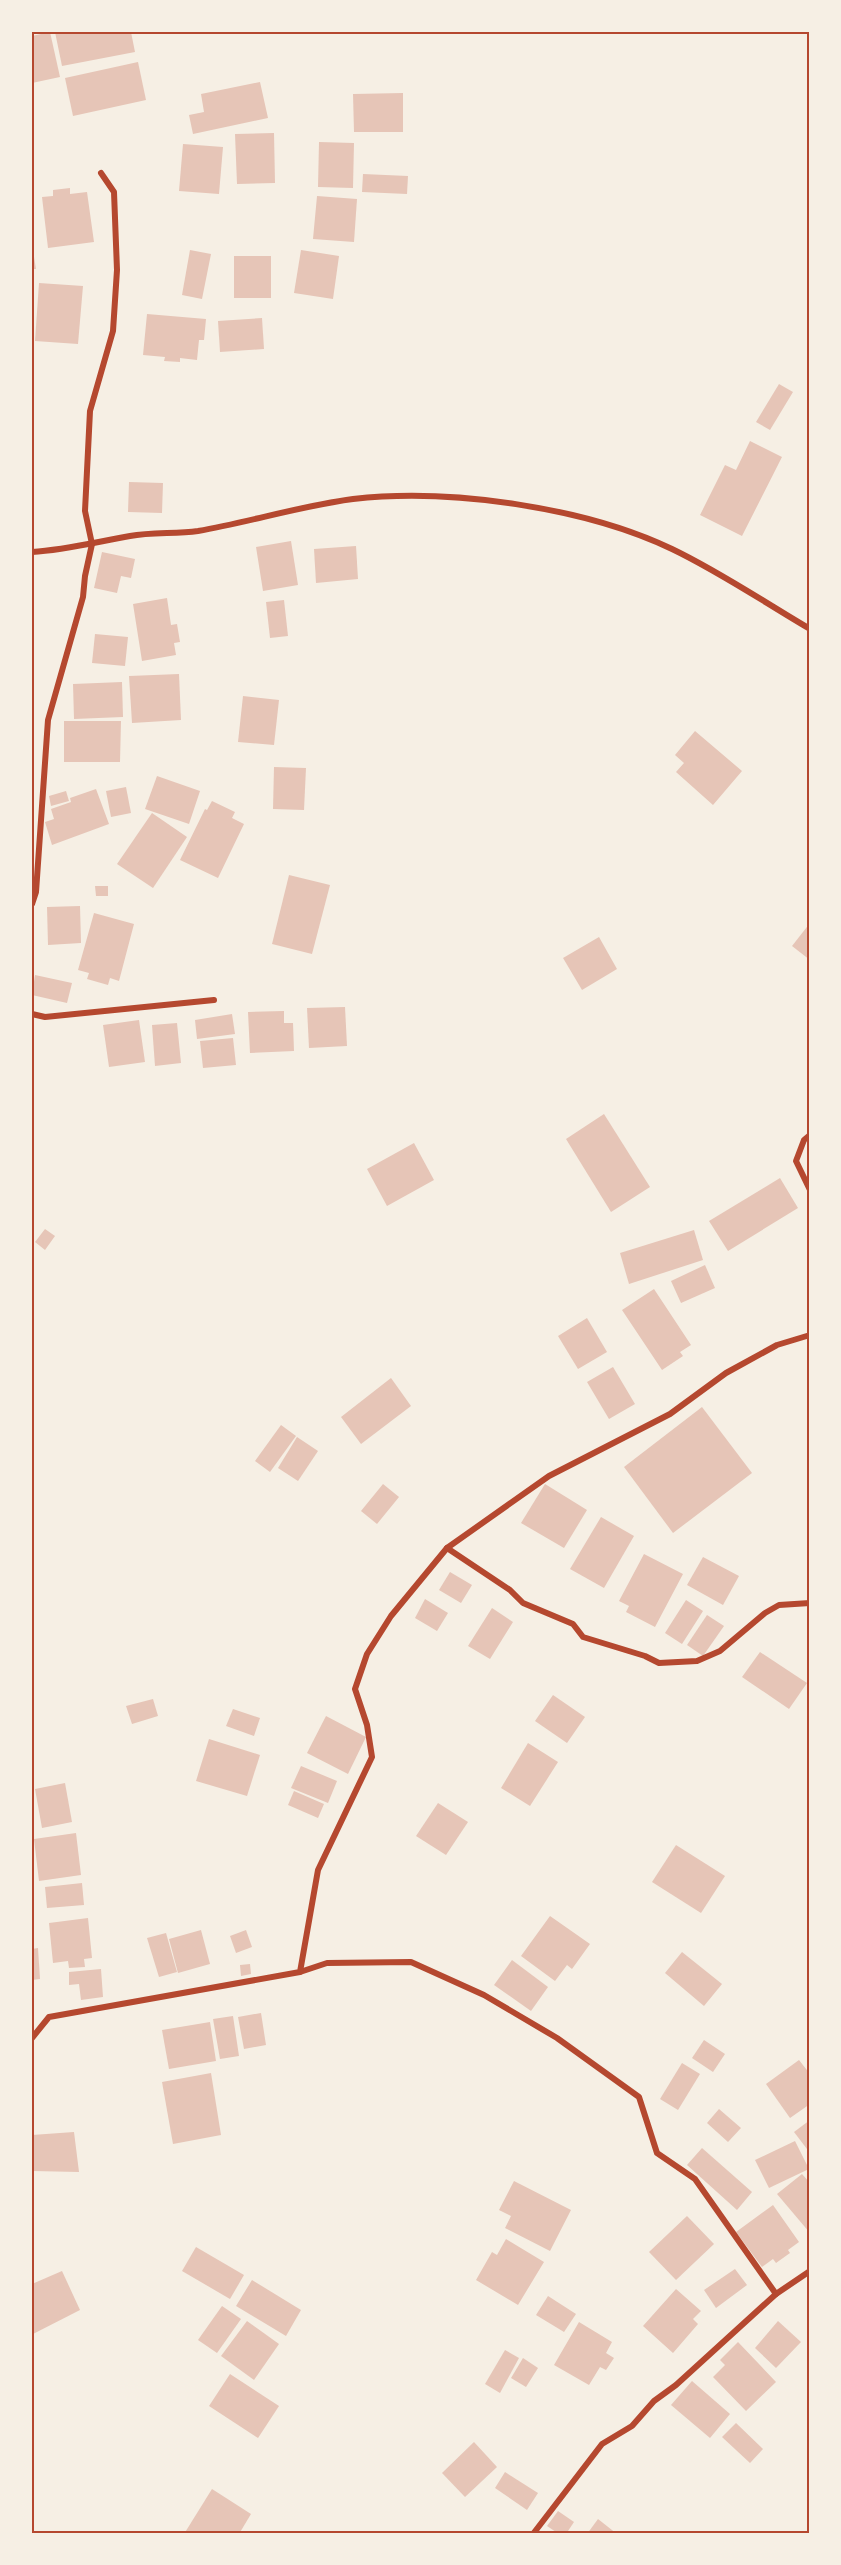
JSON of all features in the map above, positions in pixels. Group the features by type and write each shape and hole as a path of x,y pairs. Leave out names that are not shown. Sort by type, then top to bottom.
{"street":[{"path":"32,904 36,892 48,720 83,597 85,576 93,544 85,511 90,411 113,331 117,270 114,192 101,173"},
{"path":"32,552 63,550 132,536 196,531 354,499 410,496 473,499 535,507 646,538 709,568 810,629"},
{"path":"32,1014 45,1017 214,1000"},
{"path":"810,1135 804,1140 796,1161 810,1191"},
{"path":"300,1972 318,1870 372,1757 367,1725 355,1689 367,1654 391,1616 447,1548 549,1476 670,1414 726,1373 777,1345 810,1335"},
{"path":"447,1548 510,1590 523,1603 573,1624 583,1637 645,1656 659,1664 697,1661 720,1651 765,1613 779,1605 810,1603"},
{"path":"32,2038 49,2017 300,1972 327,1963 411,1962 484,1995 557,2038 639,2097 657,2153 695,2179 776,2294"},
{"path":"533,2534 602,2444 632,2426 654,2401 676,2385 776,2294 810,2271"}],"building":[{"path":"50,32 60,77 32,83 32,36"},
{"path":"55,32 131,32 135,52 62,66"},
{"path":"138,62 146,100 73,116 65,78"},
{"path":"260,82 268,118 193,134 189,115 204,112 201,94"},
{"path":"403,93 403,132 354,132 353,94"},
{"path":"274,133 275,183 237,184 235,134"},
{"path":"319,142 354,143 353,188 318,187"},
{"path":"183,144 223,147 219,194 179,191"},
{"path":"363,174 408,176 407,194 362,192"},
{"path":"70,188 70,194 87,192 94,242 48,248 42,197 53,196 53,190"},
{"path":"317,196 357,199 354,242 313,239"},
{"path":"32,245 36,269 32,269"},
{"path":"190,250 211,254 202,299 182,295"},
{"path":"301,250 339,256 333,299 294,293"},
{"path":"234,256 271,256 271,298 234,298"},
{"path":"39,283 83,286 78,344 35,341"},
{"path":"147,314 206,319 204,340 199,340 197,360 180,358 180,362 164,361 165,357 143,355"},
{"path":"262,318 264,349 220,352 218,321"},
{"path":"779,384 793,392 770,430 756,422"},
{"path":"750,441 782,457 742,536 700,515 725,465 736,470"},
{"path":"129,482 163,483 162,513 128,512"},
{"path":"291,541 298,585 263,591 256,547"},
{"path":"356,546 358,579 316,583 314,549"},
{"path":"102,552 135,559 131,578 121,576 117,593 94,588"},
{"path":"167,598 171,625 177,624 180,642 174,643 176,655 142,661 133,604"},
{"path":"284,600 288,636 270,638 266,602"},
{"path":"95,634 128,637 125,666 92,663"},
{"path":"179,674 181,720 132,723 129,676"},
{"path":"122,682 123,717 74,719 73,684"},
{"path":"243,696 279,700 274,745 238,742"},
{"path":"64,721 121,721 120,762 64,762"},
{"path":"695,731 742,771 713,805 676,772 684,763 675,755"},
{"path":"274,767 306,768 304,810 273,809"},
{"path":"157,776 200,791 189,824 145,809"},
{"path":"126,787 131,813 111,817 106,791"},
{"path":"96,789 109,824 52,845 45,822 54,819 51,809 71,802 70,798"},
{"path":"66,791 69,801 51,806 49,796"},
{"path":"212,801 235,812 232,818 244,824 218,878 180,860 205,809 207,810"},
{"path":"152,813 187,837 153,888 117,864"},
{"path":"289,875 330,885 312,954 272,944"},
{"path":"95,886 108,886 108,896 96,896"},
{"path":"80,906 81,943 48,945 47,907"},
{"path":"94,913 134,924 119,981 110,978 108,985 87,979 89,973 78,970"},
{"path":"810,923 810,960 792,946"},
{"path":"599,937 617,969 582,990 563,958"},
{"path":"35,975 72,983 67,1003 32,995"},
{"path":"345,1007 347,1046 309,1048 307,1008"},
{"path":"284,1011 284,1023 293,1023 294,1051 250,1053 248,1012"},
{"path":"232,1014 235,1034 197,1039 195,1020"},
{"path":"139,1020 145,1062 109,1067 103,1025"},
{"path":"177,1023 181,1063 155,1066 152,1025"},
{"path":"233,1038 236,1065 203,1068 200,1041"},
{"path":"604,1114 650,1187 611,1212 566,1139"},
{"path":"414,1143 434,1180 387,1206 367,1169"},
{"path":"780,1178 798,1208 728,1251 709,1221"},
{"path":"45,1229 55,1236 45,1250 35,1242"},
{"path":"694,1230 703,1260 629,1284 620,1253"},
{"path":"705,1265 715,1288 681,1303 671,1281"},
{"path":"654,1289 691,1345 680,1352 683,1356 662,1370 622,1310"},
{"path":"587,1318 607,1352 578,1369 558,1336"},
{"path":"613,1367 635,1404 609,1419 587,1382"},
{"path":"391,1378 411,1406 361,1444 341,1417"},
{"path":"702,1407 752,1473 673,1533 624,1467"},
{"path":"281,1425 296,1436 270,1472 255,1461"},
{"path":"297,1437 318,1451 298,1481 278,1468"},
{"path":"383,1484 399,1497 377,1524 361,1511"},
{"path":"545,1484 587,1510 564,1548 521,1523"},
{"path":"601,1517 634,1536 604,1588 570,1569"},
{"path":"644,1554 683,1574 655,1627 626,1612 629,1606 619,1601"},
{"path":"703,1557 739,1576 723,1605 687,1585"},
{"path":"450,1572 472,1585 461,1603 439,1590"},
{"path":"425,1599 448,1613 437,1631 415,1618"},
{"path":"686,1600 703,1611 682,1644 665,1633"},
{"path":"492,1608 513,1622 490,1659 468,1646"},
{"path":"707,1615 724,1626 703,1656 687,1645"},
{"path":"760,1652 807,1683 789,1709 742,1677"},
{"path":"553,1695 585,1717 567,1743 535,1721"},
{"path":"153,1699 158,1716 132,1724 126,1706"},
{"path":"233,1709 260,1718 254,1736 226,1726"},
{"path":"326,1716 366,1737 348,1774 307,1753"},
{"path":"209,1739 260,1755 247,1796 196,1781"},
{"path":"528,1743 558,1762 530,1806 501,1788"},
{"path":"301,1766 337,1781 328,1803 291,1788"},
{"path":"65,1783 72,1822 42,1828 35,1789"},
{"path":"294,1791 324,1804 318,1818 288,1805"},
{"path":"438,1803 468,1822 446,1855 416,1836"},
{"path":"76,1833 81,1875 39,1881 34,1839"},
{"path":"676,1845 725,1876 701,1913 652,1882"},
{"path":"82,1883 84,1905 47,1908 45,1887"},
{"path":"550,1916 590,1944 572,1969 567,1965 555,1981 521,1956"},
{"path":"88,1918 92,1958 84,1959 85,1967 69,1968 68,1961 53,1963 49,1923"},
{"path":"201,1930 210,1964 178,1973 169,1939"},
{"path":"246,1930 252,1947 236,1953 230,1936"},
{"path":"166,1933 177,1972 159,1977 147,1938"},
{"path":"38,1948 40,1979 32,1980 32,1949"},
{"path":"682,1952 722,1984 704,2006 665,1973"},
{"path":"512,1960 548,1987 531,2011 494,1985"},
{"path":"250,1964 251,1974 241,1976 240,1965"},
{"path":"101,1969 103,1997 81,2000 79,1984 69,1985 69,1972"},
{"path":"261,2013 266,2045 244,2049 238,2017"},
{"path":"233,2016 239,2056 220,2059 213,2019"},
{"path":"210,2022 216,2061 169,2069 162,2030"},
{"path":"704,2040 725,2054 713,2072 692,2058"},
{"path":"799,2060 810,2074 810,2104 790,2118 766,2084"},
{"path":"682,2063 700,2074 678,2110 660,2099"},
{"path":"211,2073 221,2135 173,2144 162,2082"},
{"path":"719,2109 741,2128 728,2142 707,2123"},
{"path":"810,2120 810,2153 794,2132"},
{"path":"74,2132 79,2172 32,2171 32,2135"},
{"path":"795,2141 809,2169 769,2188 755,2160"},
{"path":"702,2148 752,2192 737,2210 687,2165"},
{"path":"802,2174 810,2183 810,2233 777,2194"},
{"path":"514,2181 571,2210 550,2251 505,2228 511,2216 499,2210"},
{"path":"773,2205 799,2242 788,2250 790,2253 776,2263 773,2259 762,2267 736,2232"},
{"path":"687,2216 714,2244 676,2280 649,2252"},
{"path":"506,2239 544,2262 518,2305 476,2280 492,2252 497,2255"},
{"path":"196,2247 244,2275 230,2299 182,2271"},
{"path":"735,2269 747,2285 716,2308 704,2290"},
{"path":"62,2271 80,2310 33,2334 32,2284"},
{"path":"252,2280 301,2310 286,2336 236,2306"},
{"path":"676,2289 701,2311 693,2319 698,2324 673,2353 643,2326"},
{"path":"548,2296 576,2314 564,2332 536,2315"},
{"path":"222,2306 241,2319 217,2353 198,2340"},
{"path":"247,2321 279,2344 254,2380 221,2356"},
{"path":"778,2321 801,2342 776,2368 755,2348"},
{"path":"579,2322 612,2342 606,2353 614,2358 606,2370 600,2367 589,2385 554,2365"},
{"path":"738,2342 776,2382 746,2411 713,2377 725,2365 720,2360"},
{"path":"505,2350 519,2358 500,2393 485,2384"},
{"path":"523,2358 538,2368 526,2387 511,2378"},
{"path":"230,2374 279,2406 258,2438 209,2406"},
{"path":"692,2381 730,2414 710,2438 671,2405"},
{"path":"736,2423 763,2449 750,2463 722,2437"},
{"path":"474,2442 497,2467 465,2497 442,2473"},
{"path":"505,2472 538,2493 527,2510 495,2488"},
{"path":"212,2489 251,2514 239,2534 184,2534"},
{"path":"558,2511 574,2522 566,2534 559,2534 547,2526"},
{"path":"598,2519 617,2534 587,2534"}]}
